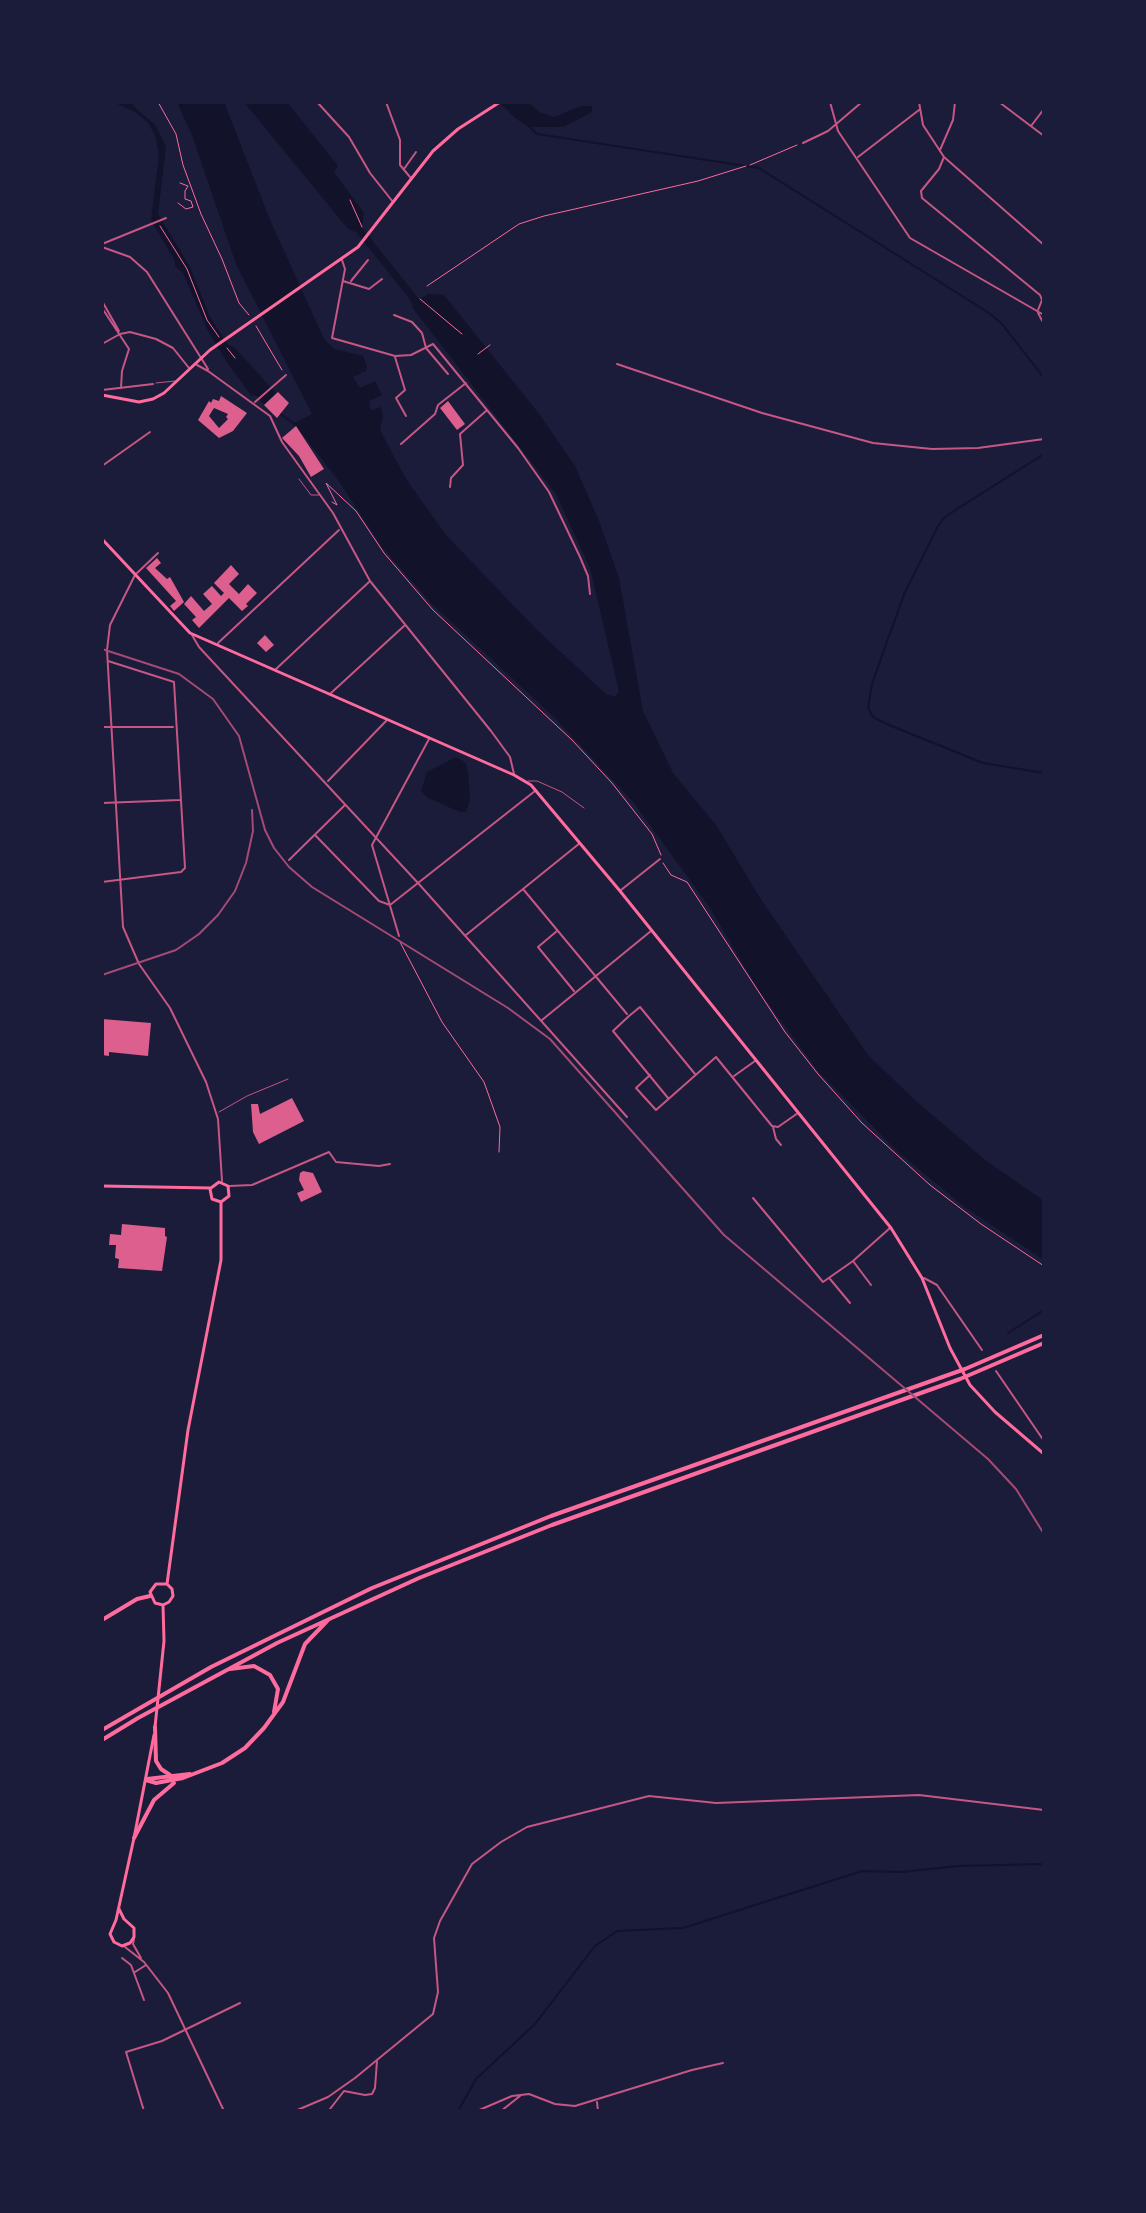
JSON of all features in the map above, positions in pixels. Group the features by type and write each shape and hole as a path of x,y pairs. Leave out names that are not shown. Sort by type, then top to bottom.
{"highway":[{"path":"102,1730 211,1667 372,1588 670,1472 965,1369 1044,1335"},
{"path":"102,1740 216,1674 344,1611 552,1525 960,1379 1044,1343"},
{"path":"102,1620 137,1599 150,1596"},
{"path":"146,1780 156,1783 196,1774 222,1763 245,1748 288,1694 307,1641 344,1611"},
{"path":"216,1674 250,1666 267,1672 278,1689 271,1719"},
{"path":"155,1727 156,1761 170,1775"},
{"path":"146,1780 196,1774"},
{"path":"134,1838 157,1796 183,1778"}],"main road":[{"path":"102,393 128,401 146,401 164,393 214,347 360,245 443,141 500,102"},
{"path":"102,539 190,633 514,775 536,790 891,1228 922,1278 950,1348 970,1385 995,1412 1044,1454"},
{"path":"215,1183 227,1185 230,1193 228,1199 221,1202 212,1199 211,1188 215,1183"},
{"path":"102,1186 211,1188"},
{"path":"167,1584 188,1430 221,1260 221,1202"},
{"path":"156,1584 167,1584 173,1596 163,1605 155,1603 150,1596 151,1589 156,1584"},
{"path":"110,1934 134,1838 155,1727 165,1628 163,1605"},
{"path":"110,1934 114,1942 122,1946 134,1937 134,1928 126,1922 118,1906"},
{"path":"114,1925 126,1922"},
{"path":"102,1933 110,1934"}],"street":[{"path":"317,102 349,137 370,173 393,203"},
{"path":"386,102 400,140 399,159 403,170 411,178"},
{"path":"830,102 837,124 856,159 910,238 1044,315"},
{"path":"803,143 837,124 862,102"},
{"path":"919,102 923,125 944,157 1044,245"},
{"path":"940,151 947,140 955,102"},
{"path":"999,102 1044,136"},
{"path":"856,159 920,109"},
{"path":"1031,126 1044,109"},
{"path":"403,170 416,152"},
{"path":"944,157 939,169 921,191 922,198 1040,295 1043,299 1037,312"},
{"path":"102,246 166,218"},
{"path":"102,246 130,257 158,285 208,371"},
{"path":"341,259 345,267 332,338 395,356 411,355 433,344 518,448 559,510 588,576 590,594"},
{"path":"350,282 368,260"},
{"path":"342,281 369,289 382,279"},
{"path":"102,301 120,334"},
{"path":"102,308 129,349 122,371 121,388"},
{"path":"1037,312 1044,324"},
{"path":"394,315 412,322 425,337 426,348 448,374"},
{"path":"102,344 130,332 156,339 173,348 190,369"},
{"path":"395,356 405,390 396,398 406,416"},
{"path":"195,364 270,416 279,438 321,495 370,581 510,757 514,775"},
{"path":"617,364 762,413 873,443 932,449 978,448 1044,439"},
{"path":"254,403 286,375"},
{"path":"102,393 176,381"},
{"path":"401,444 435,414 438,405 466,383"},
{"path":"450,487 451,478 463,465 460,434 486,410"},
{"path":"102,466 150,432"},
{"path":"299,479 311,495 321,495"},
{"path":"218,644 340,530"},
{"path":"158,553 135,575 115,614 107,642 125,935 141,968 174,1016 206,1082 217,1113 222,1146 222,1182"},
{"path":"276,669 370,581"},
{"path":"331,693 405,626"},
{"path":"190,633 199,647 327,782 627,1117"},
{"path":"103,638 107,642"},
{"path":"102,882 181,872 185,868 174,682 107,661"},
{"path":"104,685 109,686"},
{"path":"327,782 387,719"},
{"path":"102,727 175,727"},
{"path":"399,936 372,845 429,738"},
{"path":"525,781 537,781 562,792 584,808"},
{"path":"390,905 536,790"},
{"path":"102,803 180,800"},
{"path":"289,860 346,803"},
{"path":"315,835 379,901 390,905"},
{"path":"465,935 581,843"},
{"path":"620,891 660,859"},
{"path":"523,889 629,1016"},
{"path":"542,1020 651,930"},
{"path":"557,931 538,947 574,992"},
{"path":"669,1099 613,1031 629,1016 640,1007 696,1075"},
{"path":"650,1075 636,1088 656,1110 716,1057 772,1126 781,1145"},
{"path":"733,1077 756,1060"},
{"path":"217,1113 288,1079"},
{"path":"772,1126 778,1127 799,1112"},
{"path":"227,1185 252,1185 329,1152 336,1162 379,1166 390,1164"},
{"path":"230,1193 237,1187"},
{"path":"753,1198 823,1282 891,1228"},
{"path":"853,1261 871,1285"},
{"path":"922,1278 937,1285 982,1350"},
{"path":"830,1279 850,1303"},
{"path":"996,1371 1044,1441"},
{"path":"295,2111 343,2089 434,2011 438,1992 435,1931 472,1864 527,1827 649,1796 716,1803 919,1795 1044,1810"},
{"path":"134,1937 133,1944 145,1964"},
{"path":"122,1946 145,1964 168,1993 224,2111"},
{"path":"122,1958 131,1965 144,2000"},
{"path":"133,1972 145,1964"},
{"path":"144,2111 126,2052 188,2030 240,2003"},
{"path":"343,2089 366,2096 373,2093 377,2060"},
{"path":"477,2111 490,2103 529,2094 555,2104 575,2106 723,2063"},
{"path":"330,2109 343,2089"},
{"path":"501,2111 521,2095"},
{"path":"597,2100 598,2111"},
{"path":"314,2111 369,2111"}],"path":[{"path":"158,102 176,134 183,165 202,218 239,303 286,375"},
{"path":"427,286 519,224 557,212 698,181 748,166 803,143"},
{"path":"178,203 186,209 193,207 191,201 185,199 188,186 180,183"},
{"path":"350,200 362,227"},
{"path":"159,223 187,269 207,320 219,338"},
{"path":"420,299 462,334"},
{"path":"478,354 490,345"},
{"path":"226,346 235,358"},
{"path":"330,501 337,505 326,483 356,511 384,553 433,610 563,731 612,783 652,834 661,853"},
{"path":"667,871 687,882 785,1032 862,1123 930,1185 1044,1266"},
{"path":"399,936 442,1022 484,1082 500,1127 499,1152"}],"shaded area":[{"path":"113,102 129,102 156,126 166,147 158,214 190,267 209,315 228,345 234,347 276,393 264,405 257,396 251,395 228,364 208,331 183,273 175,266 151,220 159,155 156,138 148,122"},
{"path":"177,102 224,102 270,220 324,339 334,349 363,356 366,371 353,377 360,388 375,381 382,395 369,401 371,410 381,407 380,430 406,479 446,535 536,629 606,694 615,697 619,691 590,568 556,494 412,307 408,297 244,102 287,102 338,166 334,172 364,213 362,227 419,299 429,294 444,295 540,415 575,466 599,521 619,578 643,711 673,773 716,825 760,898 868,1055 985,1160 1044,1201 1044,1260 966,1208 898,1152 819,1072 759,991 710,908 634,803 554,717 431,603 382,547 338,480 294,423 312,414 236,264 193,138"},
{"path":"499,102 528,102 539,112 554,117 581,106 592,106 592,112 563,127 529,127"},
{"path":"456,757 466,763 468,772 470,800 466,812 428,798 421,791 427,772"}],"building":[{"path":"278,392 289,403 277,418 264,405"},
{"path":"221,396 247,413 233,431 219,438 198,420 209,401 219,401","holes":["214,408 228,414 228,419 219,428 209,416"]},
{"path":"448,401 465,424 457,430 440,408"},
{"path":"296,426 324,469 311,477 299,456 282,438"},
{"path":"157,558 161,563 155,568 167,579 170,577 184,602 174,611 170,606 176,601 146,568"},
{"path":"231,565 239,574 229,584 239,594 248,584 257,593 242,611 229,598 199,628 192,620 196,617 184,604 191,596 204,611 212,604 203,594 212,586 221,596 224,593 214,583"},
{"path":"265,635 274,645 266,652 257,643"},
{"path":"102,1019 151,1023 148,1056 109,1052 109,1056 102,1055"},
{"path":"292,1098 304,1121 259,1144 253,1132 251,1104 258,1104 260,1114"},
{"path":"303,1171 313,1173 322,1192 301,1202 297,1193 304,1190 299,1180"},
{"path":"122,1224 165,1228 167,1237 162,1271 118,1268 116,1245 109,1245 110,1234 121,1235"}],"waterway":[{"path":"529,126 537,134 759,168 989,313 1002,324 1044,378"},
{"path":"279,413 296,425"},
{"path":"1044,454 945,517 938,526 905,592 872,684 868,708 873,717 889,725 983,763 1044,773"},
{"path":"1008,1333 1044,1310"},
{"path":"458,2111 476,2079 535,2024 595,1946 617,1931 683,1928 862,1871 902,1872 958,1866 1044,1864"}],"railway":[{"path":"102,649 179,674 213,699 239,736 265,830 289,867 312,887 508,1008 550,1039 724,1235 988,1459 1016,1489 1044,1534"},
{"path":"102,975 176,950 199,934 218,915 235,891 246,863 253,831 252,810"}]}
